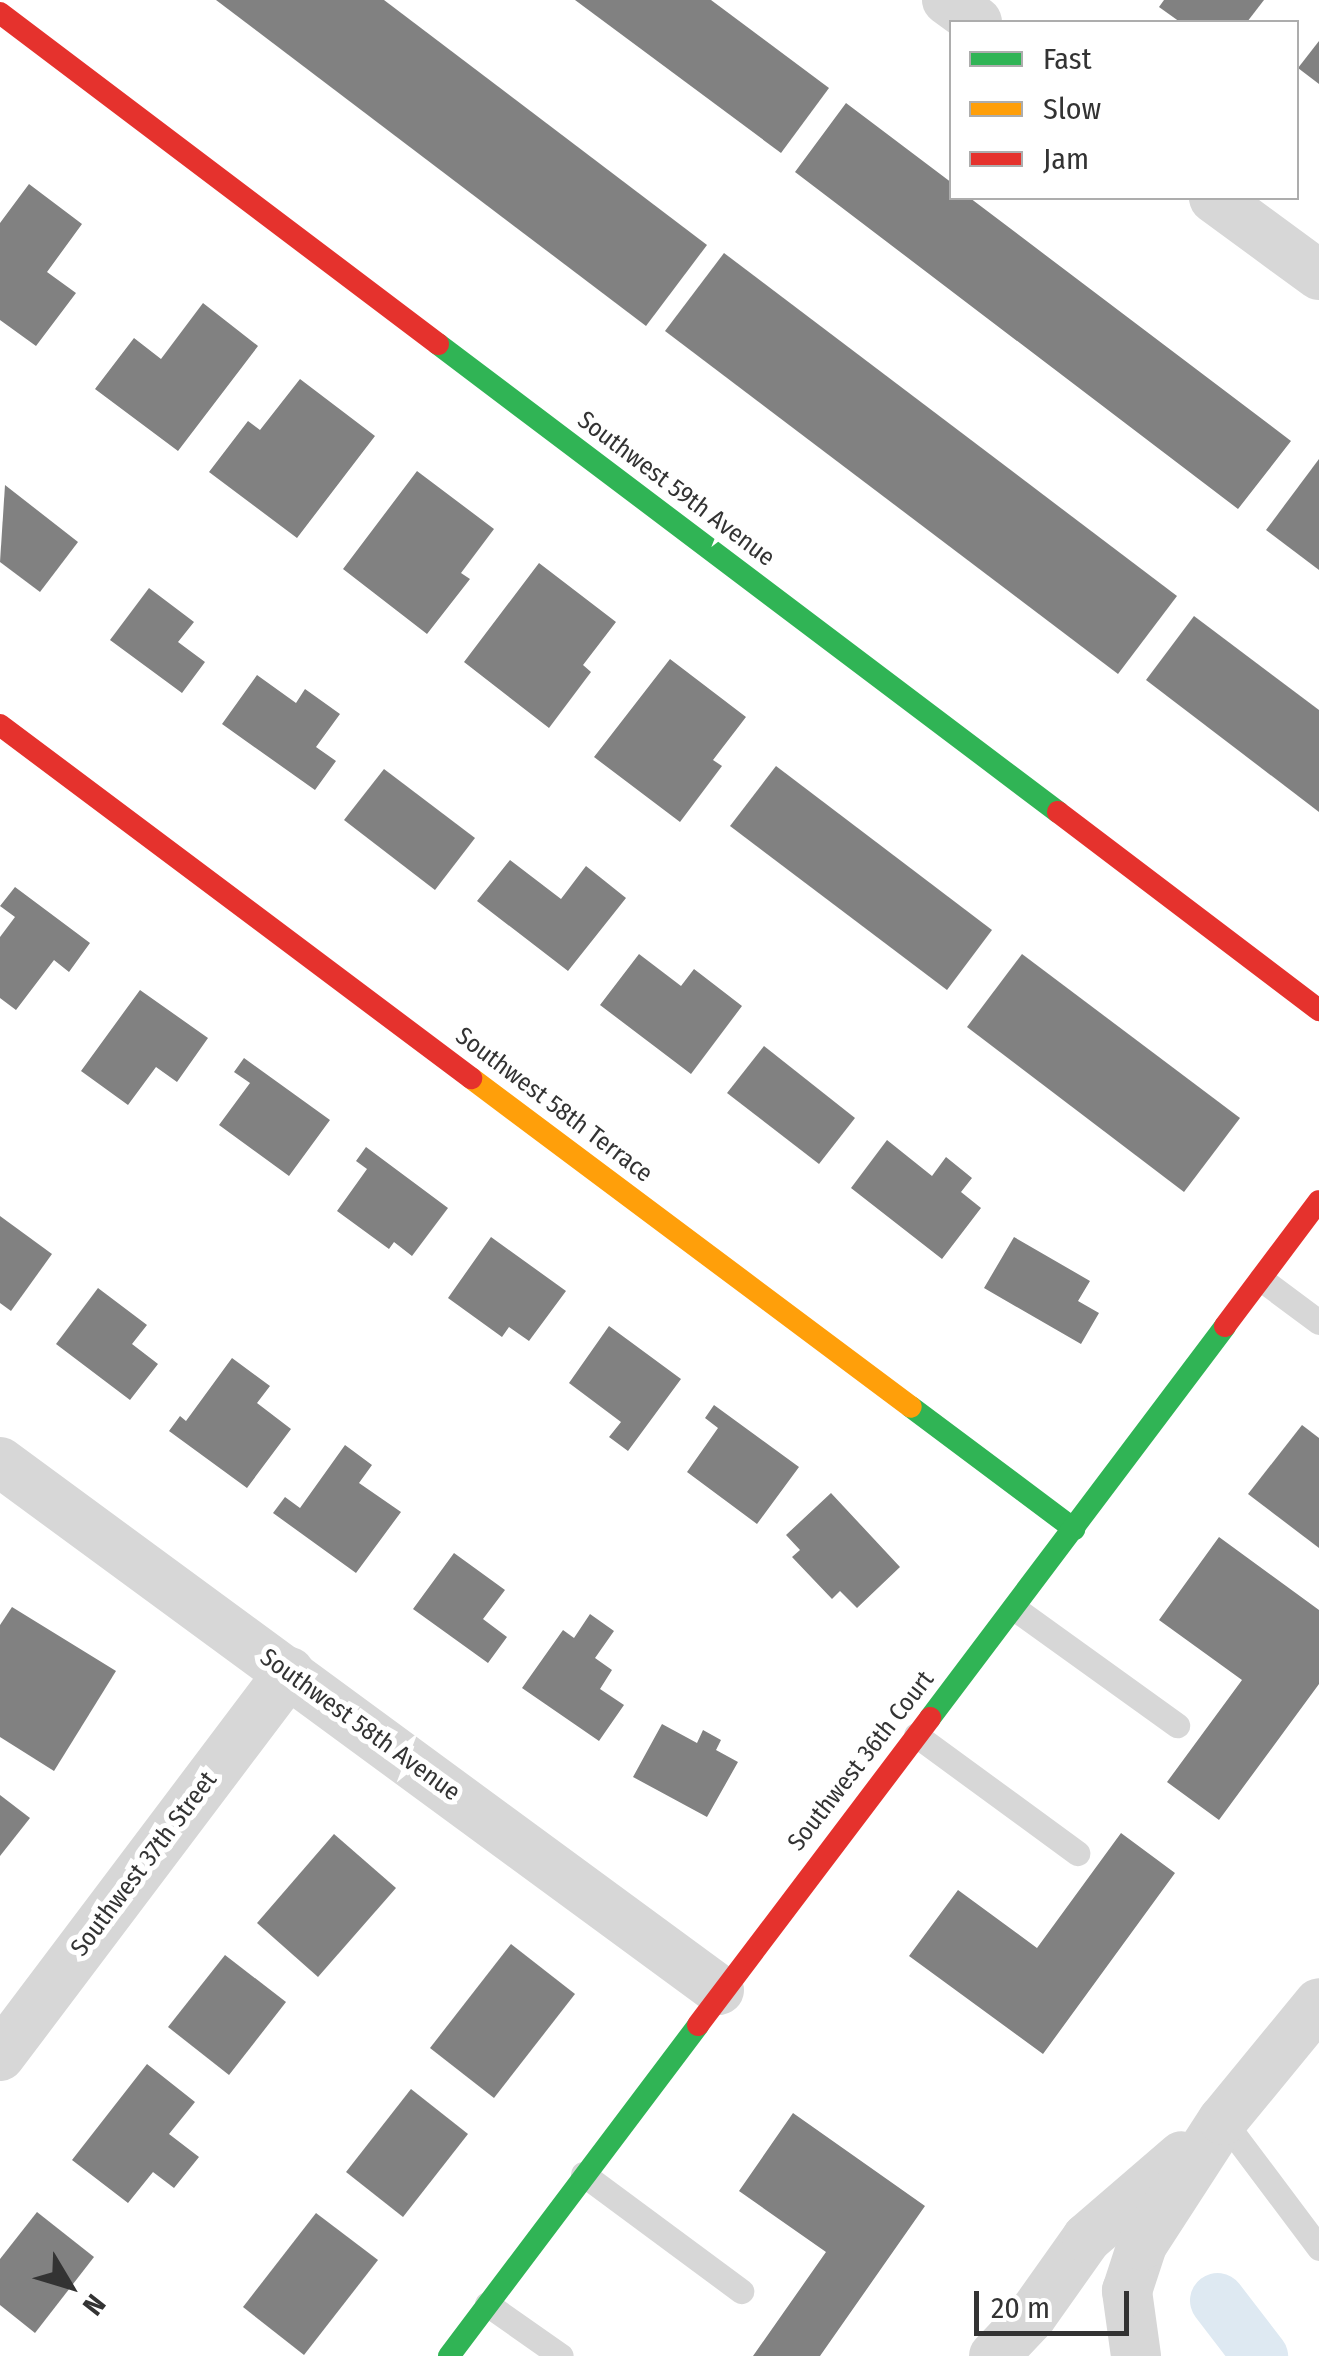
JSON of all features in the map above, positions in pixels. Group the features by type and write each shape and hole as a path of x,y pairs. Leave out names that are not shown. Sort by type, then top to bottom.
{"street":[{"path":"947,0 975,20"},
{"name":"Southwest 59th Avenue","path":"0,13 1319,1010"},
{"path":"1217,200 1319,276"},
{"name":"Southwest 58th Terrace","path":"0,725 1074,1529"},
{"name":"Southwest 36th Court","path":"449,2356 720,1990 1074,1529 1319,1201"},
{"name":"Southwest 58th Avenue","path":"0,1462 720,1990"},
{"name":"Southwest 37th Street","path":"0,2056 288,1672"},
{"path":"1136,2356 1128,2291 1132,2270 1224,2120 1319,2003"},
{"path":"994,2356 1029,2337 1087,2238 1224,2120"}],"lane":[{"path":"1261,1279 1319,1322"},
{"path":"1014,1608 1177,1724"},
{"path":"916,1734 1077,1853"},
{"path":"1224,2120 1319,2248"},
{"path":"583,2174 741,2292"},
{"path":"487,2304 561,2356"}],"building":[{"path":"216,0 384,0 707,245 646,326"},
{"path":"575,0 711,0 829,88 781,153"},
{"path":"1164,0 1264,0 1249,20 1177,20 1159,7"},
{"path":"1319,41 1319,84 1299,67"},
{"path":"846,103 949,181 949,200 973,200 1291,441 1238,509 795,172"},
{"path":"29,184 82,224 47,272 76,293 36,346 0,320 0,223"},
{"path":"724,253 1177,596 1118,674 665,331"},
{"path":"203,303 258,346 178,451 95,389 134,338 161,359"},
{"path":"300,379 375,436 297,538 209,472 248,421 260,430"},
{"path":"1319,459 1319,570 1266,530"},
{"path":"417,471 494,529 461,573 470,579 427,634 343,569"},
{"path":"5,485 78,542 40,592 0,562"},
{"path":"539,563 616,622 583,665 591,672 549,728 464,662"},
{"path":"149,588 194,622 178,642 205,662 182,693 110,640"},
{"path":"1194,616 1319,710 1319,812 1146,680"},
{"path":"670,659 746,717 713,760 722,766 680,822 594,757"},
{"path":"257,675 296,703 305,689 340,714 316,747 336,761 315,790 222,724"},
{"path":"776,766 992,930 947,990 730,826"},
{"path":"384,769 475,838 435,890 344,820"},
{"path":"510,860 561,899 586,866 626,898 568,971 477,901"},
{"path":"15,887 90,943 69,972 54,960 16,1010 0,998 0,937 15,917 0,906"},
{"path":"639,954 681,986 694,969 742,1006 691,1074 600,1005"},
{"path":"1022,954 1240,1118 1184,1192 967,1027"},
{"path":"140,990 208,1038 177,1082 156,1067 128,1105 81,1071"},
{"path":"764,1046 855,1118 819,1164 727,1093"},
{"path":"244,1058 330,1120 289,1176 219,1125 250,1083 234,1072"},
{"path":"887,1140 932,1176 946,1157 972,1178 961,1192 981,1208 942,1259 851,1188"},
{"path":"366,1147 448,1208 412,1256 394,1242 389,1249 337,1211 367,1169 356,1161"},
{"path":"0,1216 52,1254 11,1311 0,1303"},
{"path":"491,1237 566,1291 529,1341 509,1327 502,1337 448,1298"},
{"path":"1014,1237 1090,1281 1078,1301 1099,1313 1081,1344 984,1288"},
{"path":"98,1288 147,1325 132,1344 158,1364 130,1400 56,1344"},
{"path":"609,1326 681,1379 628,1451 609,1437 621,1422 569,1383"},
{"path":"232,1358 270,1386 257,1403 291,1429 247,1488 169,1431 180,1416 186,1421"},
{"path":"714,1405 799,1467 757,1524 687,1472 718,1428 705,1418"},
{"path":"1302,1425 1319,1438 1319,1548 1248,1494"},
{"path":"345,1445 372,1465 359,1483 401,1512 356,1573 273,1513 285,1497 300,1508"},
{"path":"831,1493 900,1567 857,1608 840,1591 832,1599 792,1557 800,1550 786,1535"},
{"path":"1219,1537 1319,1610 1319,1684 1219,1820 1167,1782 1242,1680 1159,1620"},
{"path":"454,1553 505,1590 483,1619 507,1637 488,1663 413,1609"},
{"path":"12,1607 116,1671 54,1771 0,1737 0,1625"},
{"path":"590,1614 614,1631 595,1658 612,1670 600,1689 624,1705 599,1741 522,1688 563,1630 574,1638"},
{"path":"662,1724 697,1743 703,1730 721,1740 716,1750 738,1762 707,1817 633,1777"},
{"path":"0,1795 30,1818 0,1856"},
{"path":"1121,1833 1175,1873 1043,2054 909,1956 958,1890 1037,1948"},
{"path":"334,1834 396,1888 318,1977 257,1923"},
{"path":"511,1944 575,1994 494,2098 430,2048"},
{"path":"225,1955 286,2002 229,2075 168,2027"},
{"path":"147,2064 195,2102 169,2134 199,2157 174,2188 153,2172 128,2203 72,2160"},
{"path":"411,2089 468,2134 403,2217 346,2172"},
{"path":"793,2113 925,2206 820,2356 753,2356 826,2252 739,2191"},
{"path":"37,2212 94,2257 35,2333 0,2305 0,2259"},
{"path":"316,2213 378,2260 304,2355 243,2307"}],"waterway":[{"path":"1217,2300 1260,2356"}],"traffic: fast":[{"path":"438,344 1058,812"},
{"path":"930,1718 1225,1326"},
{"path":"911,1407 1074,1529"},
{"path":"449,2356 698,2025"}],"traffic: slow":[{"path":"471,1078 911,1407"}],"traffic: jam":[{"path":"0,13 438,344"},
{"path":"0,725 471,1078"},
{"path":"1058,812 1319,1010"},
{"path":"1225,1326 1319,1201"},
{"path":"698,2025 930,1718"}]}
